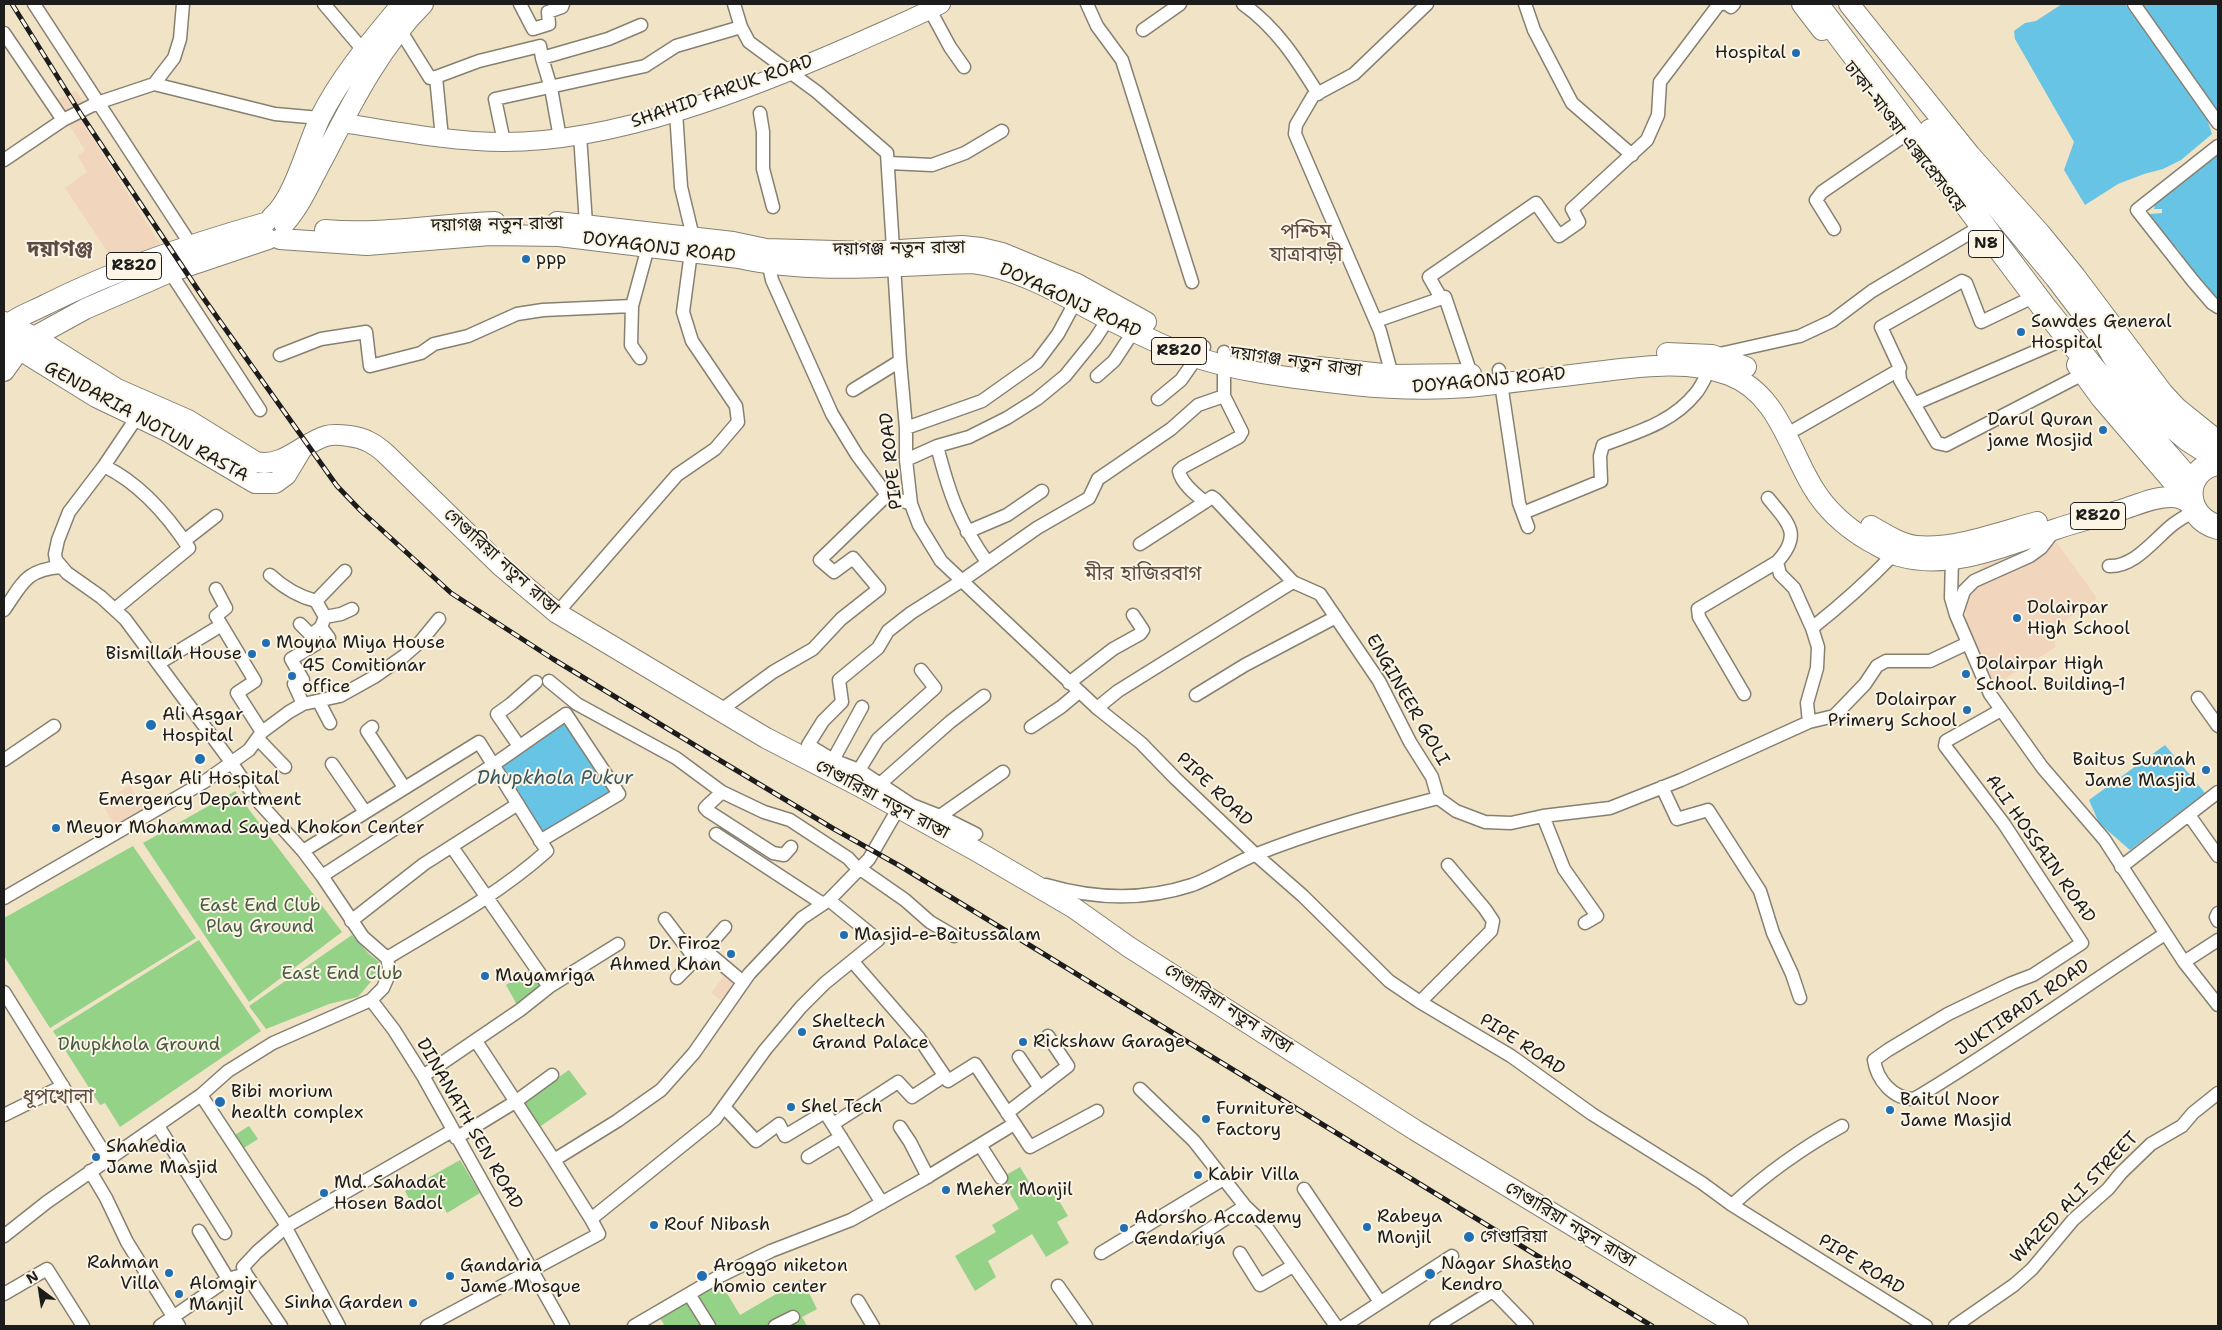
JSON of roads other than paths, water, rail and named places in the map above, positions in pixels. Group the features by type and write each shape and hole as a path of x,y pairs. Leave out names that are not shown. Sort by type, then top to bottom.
{"highway":[{"path":"1816,4 1859,50 1949,154 1993,200 2057,276 2111,347 2132,368 2171,425 2188,439 2218,458"},
{"path":"1832,4 1859,50 2043,306 2110,390 2195,505"},
{"path":"2195,505 2204,468 2218,463"},
{"name":"N8","path":"2195,505 2218,539"}],"main road":[{"path":"275,229 296,208 343,123 366,76 370,56 402,4"},
{"path":"275,229 320,118 341,82 400,30 423,4"},
{"name":"ঢাকা-মাওয়া এক্সপ্রেসওয়ে","path":"1802,4 1905,135 2101,398 2195,505"},
{"name":"N8","path":"1849,4 1964,148 2063,262 2132,368 2177,408 2218,440"},
{"name":"SHAHID FARUK ROAD","path":"343,123 442,138 504,142 580,135 676,112 792,71 936,7"},
{"path":"320,118 343,123"},
{"path":"296,208 299,221 308,228"},
{"name":"দয়াগঞ্জ নতুন রাস্তা","path":"275,229 308,228 341,231 467,223 546,221 586,224 642,239 767,257 894,258 962,246 981,248 1002,253 1138,326 1168,333 1201,352 1224,358 1392,375 1471,374 1500,377 1646,354 1674,353 1755,372 1769,384 1827,485 1856,518 1892,546 2003,540"},
{"name":"R820","path":"4,371 12,333 114,273 191,245 275,229"},
{"name":"R820","path":"12,333 84,309 275,229"},
{"name":"DOYAGONJ ROAD","path":"275,229 366,245 490,235 530,234 642,239"},
{"name":"GENDARIA NOTUN RASTA","path":"12,333 101,390 137,417 167,431 250,480 260,484 275,483 286,475 301,450"},
{"name":"DOYAGONJ ROAD","path":"1224,358 1303,379 1389,389 1436,389 1500,377"},
{"name":"R820","path":"1711,363 1754,388 1778,419 1810,484 1831,512 1852,531 1892,546 1921,560 1952,558 2054,523 2167,497 2182,499 2195,505"},
{"name":"গেণ্ডারিয়া নতুন রাস্তা","path":"101,390 188,420 256,462 272,463 301,450 319,438 332,434 369,441 386,454 501,566 557,613 766,738 898,809 1074,908 1129,947 1415,1130 1738,1326"},
{"name":"R820","path":"2054,523 2195,505"}],"street":[{"path":"34,4 191,245"},
{"path":"154,84 174,58 180,39 183,4"},
{"path":"324,4 370,56"},
{"path":"520,4 533,29 541,52 551,88 560,138"},
{"path":"533,29 549,24 548,12 562,7 563,4"},
{"name":"PIPE ROAD","path":"734,4 741,27 749,42 765,55 792,71 887,153 906,428 906,460 911,504 919,525 941,561 1097,708 1141,743 1255,854 1304,896 1389,981 1420,1002 1511,1056 1592,1114 1702,1183 1732,1205 1781,1233 1926,1326"},
{"path":"1087,4 1097,26 1122,60 1192,282"},
{"path":"1143,30 1180,4"},
{"path":"1243,4 1292,51 1318,94"},
{"path":"1392,375 1376,321 1295,134 1296,125 1313,96 1354,74 1428,4"},
{"path":"1524,4 1534,30 1572,102 1632,155"},
{"path":"1441,298 1429,277 1536,202 1559,236 1579,222 1572,209 1647,140 1658,115 1660,82 1719,4 1722,4"},
{"path":"1726,4 1731,7 1734,4"},
{"path":"2134,4 2218,123"},
{"path":"936,7 950,47 964,67"},
{"path":"400,30 430,78 479,61 541,52 608,39 641,26"},
{"path":"504,142 495,99 645,66 676,46 741,27"},
{"path":"4,33 63,120"},
{"path":"436,77 442,138"},
{"path":"4,160 63,120 97,103 154,84 275,114 320,118"},
{"path":"557,613 677,475 715,449 738,422 736,406 692,341 683,312 692,245 681,187 676,112"},
{"path":"760,113 763,132 763,169 773,207"},
{"path":"889,163 932,165 965,153 1002,131"},
{"path":"580,135 586,224"},
{"path":"1834,229 1816,200 1822,192 1905,135"},
{"path":"2218,146 2137,210 2193,281 2212,303 2218,307"},
{"path":"1523,513 1601,481 1600,456 1603,445 1659,424 1674,414 1696,393 1711,363 1800,336 1824,324 1872,291 1975,230"},
{"path":"640,358 631,345 632,306 642,239"},
{"path":"767,257 772,280 832,414 857,456 887,496 911,504"},
{"path":"170,272 260,410"},
{"path":"2029,300 1981,322 1966,283 1962,281 1881,327 1900,368 1900,380 1937,443 1946,445 2083,374"},
{"path":"906,428 982,401 1037,362 1058,334 1080,294"},
{"path":"1376,321 1445,297 1471,374"},
{"path":"280,355 321,340 366,332 370,366 421,353 434,344 468,336 517,314 542,310 632,306"},
{"path":"906,460 937,446 969,437 1008,418 1037,399 1065,376 1095,340 1112,313"},
{"path":"1097,376 1114,361 1138,326"},
{"path":"1914,404 2060,342"},
{"path":"1158,399 1181,380 1201,352"},
{"name":"ENGINEER GOLI","path":"1224,358 1224,396 1242,432 1239,437 1179,470 1180,475 1195,494 1205,502 1212,497 1293,582 1320,594 1379,680 1410,742 1432,777 1438,798"},
{"path":"853,390 900,361"},
{"path":"1796,429 1899,370"},
{"path":"1500,377 1519,503 1528,527"},
{"path":"976,834 940,816 912,805 859,770 833,760 808,745 823,721 842,702 839,680 878,648 888,631 911,613 963,580 1037,528 1089,498 1098,479 1171,429 1198,405 1224,396"},
{"path":"4,1236 108,1158 158,1126 228,1071 273,1043 371,1000 383,988 390,972 386,958 363,937 303,851 256,799 159,663 115,609 61,567 55,554 60,531 69,512 104,466 137,417"},
{"path":"937,446 950,495 966,532 987,562"},
{"path":"104,466 116,472 139,489 189,548 115,609"},
{"path":"966,532 1007,515 1042,491"},
{"path":"721,710 773,672 813,649 841,619 879,589 853,558 834,572 820,560 887,496"},
{"path":"1744,694 1699,617 1698,609 1777,562 1786,553 1793,537 1790,526 1768,498"},
{"path":"1140,544 1205,502"},
{"path":"2109,566 2118,566 2134,559 2195,505"},
{"path":"184,541 216,516"},
{"path":"1956,615 1964,591 1974,581 2030,556 2041,548 2054,523"},
{"path":"1812,628 1841,605 1892,546"},
{"path":"1952,558 1951,598 1985,686 2042,767 2104,839 2184,962 2218,1005"},
{"path":"1777,562 1780,574 1794,588 1812,628 1818,647 1816,668 1807,703 1809,722"},
{"path":"4,610 28,576 42,569 61,567"},
{"path":"316,601 345,571"},
{"path":"270,575 284,588 316,601"},
{"path":"1097,708 1118,691 1293,582"},
{"path":"216,589 226,608 216,616 255,681 237,694 260,736 286,767"},
{"path":"303,704 294,684 303,680 291,659 316,644 319,626 316,601"},
{"path":"300,624 319,626 352,610"},
{"path":"1031,727 1061,708 1074,687 1113,649 1144,630 1133,615"},
{"path":"1196,695 1245,665 1336,617"},
{"path":"4,898 204,782 249,750 260,736 289,712 303,704 340,696 382,672 421,641 439,619"},
{"path":"319,626 330,638"},
{"path":"159,663 215,629"},
{"path":"1022,878 1087,895 1111,897 1144,895 1191,885 1255,854 1349,822 1438,798 1456,811 1485,822 1511,823 1543,816 1610,808 1662,788 1809,722 1834,716 1865,684 1877,666 1886,661 1930,661 1968,642"},
{"path":"859,770 878,739 935,688 921,670"},
{"path":"549,681 577,704 676,758 722,792 764,812 790,820 848,858 859,868 905,900 930,922 954,936"},
{"path":"519,746 497,714 512,704 536,682"},
{"path":"880,783 984,696"},
{"path":"2198,698 2218,726"},
{"path":"319,702 330,723"},
{"path":"833,760 862,707"},
{"name":"ALI HOSSAIN ROAD","path":"1896,1096 1876,1072 1875,1058 1948,1014 2046,969 2082,943 2004,824 1945,746 1946,742 2001,710"},
{"path":"322,876 493,765 566,714 620,794 540,841"},
{"path":"4,760 54,726"},
{"path":"372,727 367,731 404,787"},
{"path":"303,851 479,742 547,852 526,870 487,898 386,958"},
{"path":"332,764 365,812"},
{"path":"940,816 1003,772"},
{"path":"1662,788 1677,820 1708,810 1760,891 1773,933 1792,974 1800,998"},
{"path":"722,792 705,808 708,811 773,853 784,855 791,847"},
{"path":"2121,867 2218,792"},
{"path":"351,921 419,869 518,804"},
{"path":"554,1160 617,1121 661,1090 694,1053 749,974 802,918 826,902 869,859 898,809"},
{"path":"2189,815 2218,856"},
{"path":"1543,816 1564,869 1597,916 1585,923"},
{"path":"591,1219 715,1119 725,1108 765,1050 801,1007 825,983 878,940 826,902 716,834"},
{"path":"452,847 549,987"},
{"path":"1420,1002 1492,931 1493,921 1448,865"},
{"path":"2218,913 2216,917 2218,922"},
{"path":"665,920 696,960"},
{"path":"677,978 725,927"},
{"name":"JUKTIBADI ROAD","path":"1896,1096 1914,1099 1966,1068 2079,990 2165,934"},
{"path":"2184,962 2218,940"},
{"path":"424,1076 520,1010 549,987 618,944"},
{"path":"705,950 743,982"},
{"path":"853,962 919,1038 948,1080 975,1064 1030,1147 1097,1111"},
{"path":"4,992 9,1012 63,1086 108,1158"},
{"name":"DINANATH SEN ROAD","path":"371,1000 394,1030 424,1076 454,1134 563,1326"},
{"path":"1007,1113 1068,1066 1048,1036"},
{"path":"427,1326 450,1321 532,1269 599,1234 554,1160 476,1040"},
{"path":"1019,1057 1040,1088"},
{"path":"281,1326 243,1267 257,1252 287,1227 515,1102 552,1075"},
{"path":"833,1124 898,1082 912,1096 944,1076"},
{"path":"4,1115 63,1086"},
{"path":"1140,1089 1194,1140 1245,1206 1265,1225 1336,1326"},
{"name":"WAZED ALI STREET","path":"1955,1326 2014,1285 2032,1268 2073,1220 2108,1189 2121,1173 2151,1144 2182,1126 2193,1113 2218,1093"},
{"path":"200,1094 232,1132 287,1227 339,1326"},
{"path":"725,1108 756,1141 779,1124 785,1136 826,1112 882,1203"},
{"path":"634,1326 689,1294 771,1251 851,1220 928,1177 1014,1124"},
{"path":"158,1126 225,1233"},
{"path":"1732,1205 1771,1171 1813,1142 1842,1126"},
{"path":"900,1127 928,1177"},
{"path":"808,1157 841,1137"},
{"path":"980,1145 1001,1178"},
{"path":"90,1172 106,1198 127,1242 176,1322"},
{"path":"1101,1253 1224,1178"},
{"path":"1304,1188 1380,1302"},
{"path":"1196,1238 1245,1206"},
{"path":"199,1231 228,1279"},
{"path":"1240,1253 1260,1286 1293,1266"},
{"path":"1344,1326 1452,1256"},
{"path":"4,1294 47,1269 83,1326"},
{"path":"160,1326 176,1322 228,1279 246,1274"},
{"path":"1058,1286 1086,1326"},
{"path":"1436,1326 1491,1292 1497,1295 1521,1325"},
{"path":"689,1294 709,1326"},
{"path":"858,1301 873,1326"},
{"path":"775,1326 793,1317"}],"water":[{"path":"2062,4 2125,4 2205,113 2212,134 2181,160 2163,169 2118,184 2085,205 2064,170 2074,142 2015,39 2014,31 2025,23 2036,21"},
{"path":"2140,4 2218,4 2218,114"},
{"path":"2218,151 2218,301 2182,259 2182,255 2177,248 2172,249 2150,214 2162,213 2162,209 2154,209 2155,204"},
{"name":"Dhupkhola Pukur","path":"566,719 614,793 541,837 501,773 506,759"},
{"path":"2165,745 2205,793 2130,850 2099,823 2089,800"}],"railway":[{"path":"12,4 82,116 202,296 337,486 361,511 451,593 553,659 834,829 900,866 1652,1326"}],"place":[{"name":"Hospital","path":"1796,53"},
{"name":"ppp","path":"526,259"},
{"name":"Sawdes General Hospital","path":"2021,332"},
{"name":"Darul Quran jame Mosjid","path":"2103,430"},
{"name":"Dolairpar High School","path":"2017,618"},
{"name":"Moyna Miya House","path":"266,643"},
{"name":"Bismillah House","path":"252,654"},
{"name":"Dolairpar High School. Building-1","path":"1966,674"},
{"name":"45 Comitionar office","path":"292,676"},
{"name":"Dolairpar Primery School","path":"1967,710"},
{"name":"Ali Asgar Hospital","path":"151,725"},
{"name":"Asgar Ali Hospital Emergency Department","path":"200,759"},
{"name":"Baitus Sunnah Jame Masjid","path":"2206,770"},
{"name":"Meyor Mohammad Sayed Khokon Center","path":"56,828"},
{"name":"Masjid-e-Baitussalam","path":"844,935"},
{"name":"Dr. Firoz Ahmed Khan","path":"731,954"},
{"name":"Mayamriga","path":"485,976"},
{"name":"Sheltech Grand Palace","path":"802,1032"},
{"name":"Rickshaw Garage","path":"1023,1042"},
{"name":"Bibi morium health complex","path":"220,1102"},
{"name":"Shel Tech","path":"791,1107"},
{"name":"Baitul Noor Jame Masjid","path":"1890,1110"},
{"name":"Furniture Factory","path":"1206,1119"},
{"name":"Shahedia Jame Masjid","path":"96,1157"},
{"name":"Kabir Villa","path":"1198,1175"},
{"name":"Meher Monjil","path":"946,1190"},
{"name":"Md. Sahadat Hosen Badol","path":"324,1193"},
{"name":"Rouf Nibash","path":"654,1225"},
{"name":"Rabeya Monjil","path":"1367,1227"},
{"name":"Adorsho Accademy Gendariya","path":"1124,1228"},
{"name":"গেণ্ডারিয়া","path":"1469,1237"},
{"name":"Rahman Villa","path":"169,1273"},
{"name":"Nagar Shastho Kendro","path":"1430,1274"},
{"name":"Gandaria Jame Mosque","path":"450,1276"},
{"name":"Aroggo niketon homio center","path":"702,1276"},
{"name":"Alomgir Manjil","path":"179,1294"},
{"name":"Sinha Garden","path":"413,1303"}],"district":[{"name":"পশ্চিম যাত্রাবাড়ী","path":"1306,244"},
{"name":"দয়াগঞ্জ","path":"60,250"},
{"name":"মীর হাজিরবাগ","path":"1143,575"},
{"name":"ধূপখোলা","path":"58,1098"}],"park label":[{"name":"East End Club Play Ground","path":"260,916"},
{"name":"East End Club","path":"342,974"},
{"name":"Dhupkhola Ground","path":"139,1045"}]}
